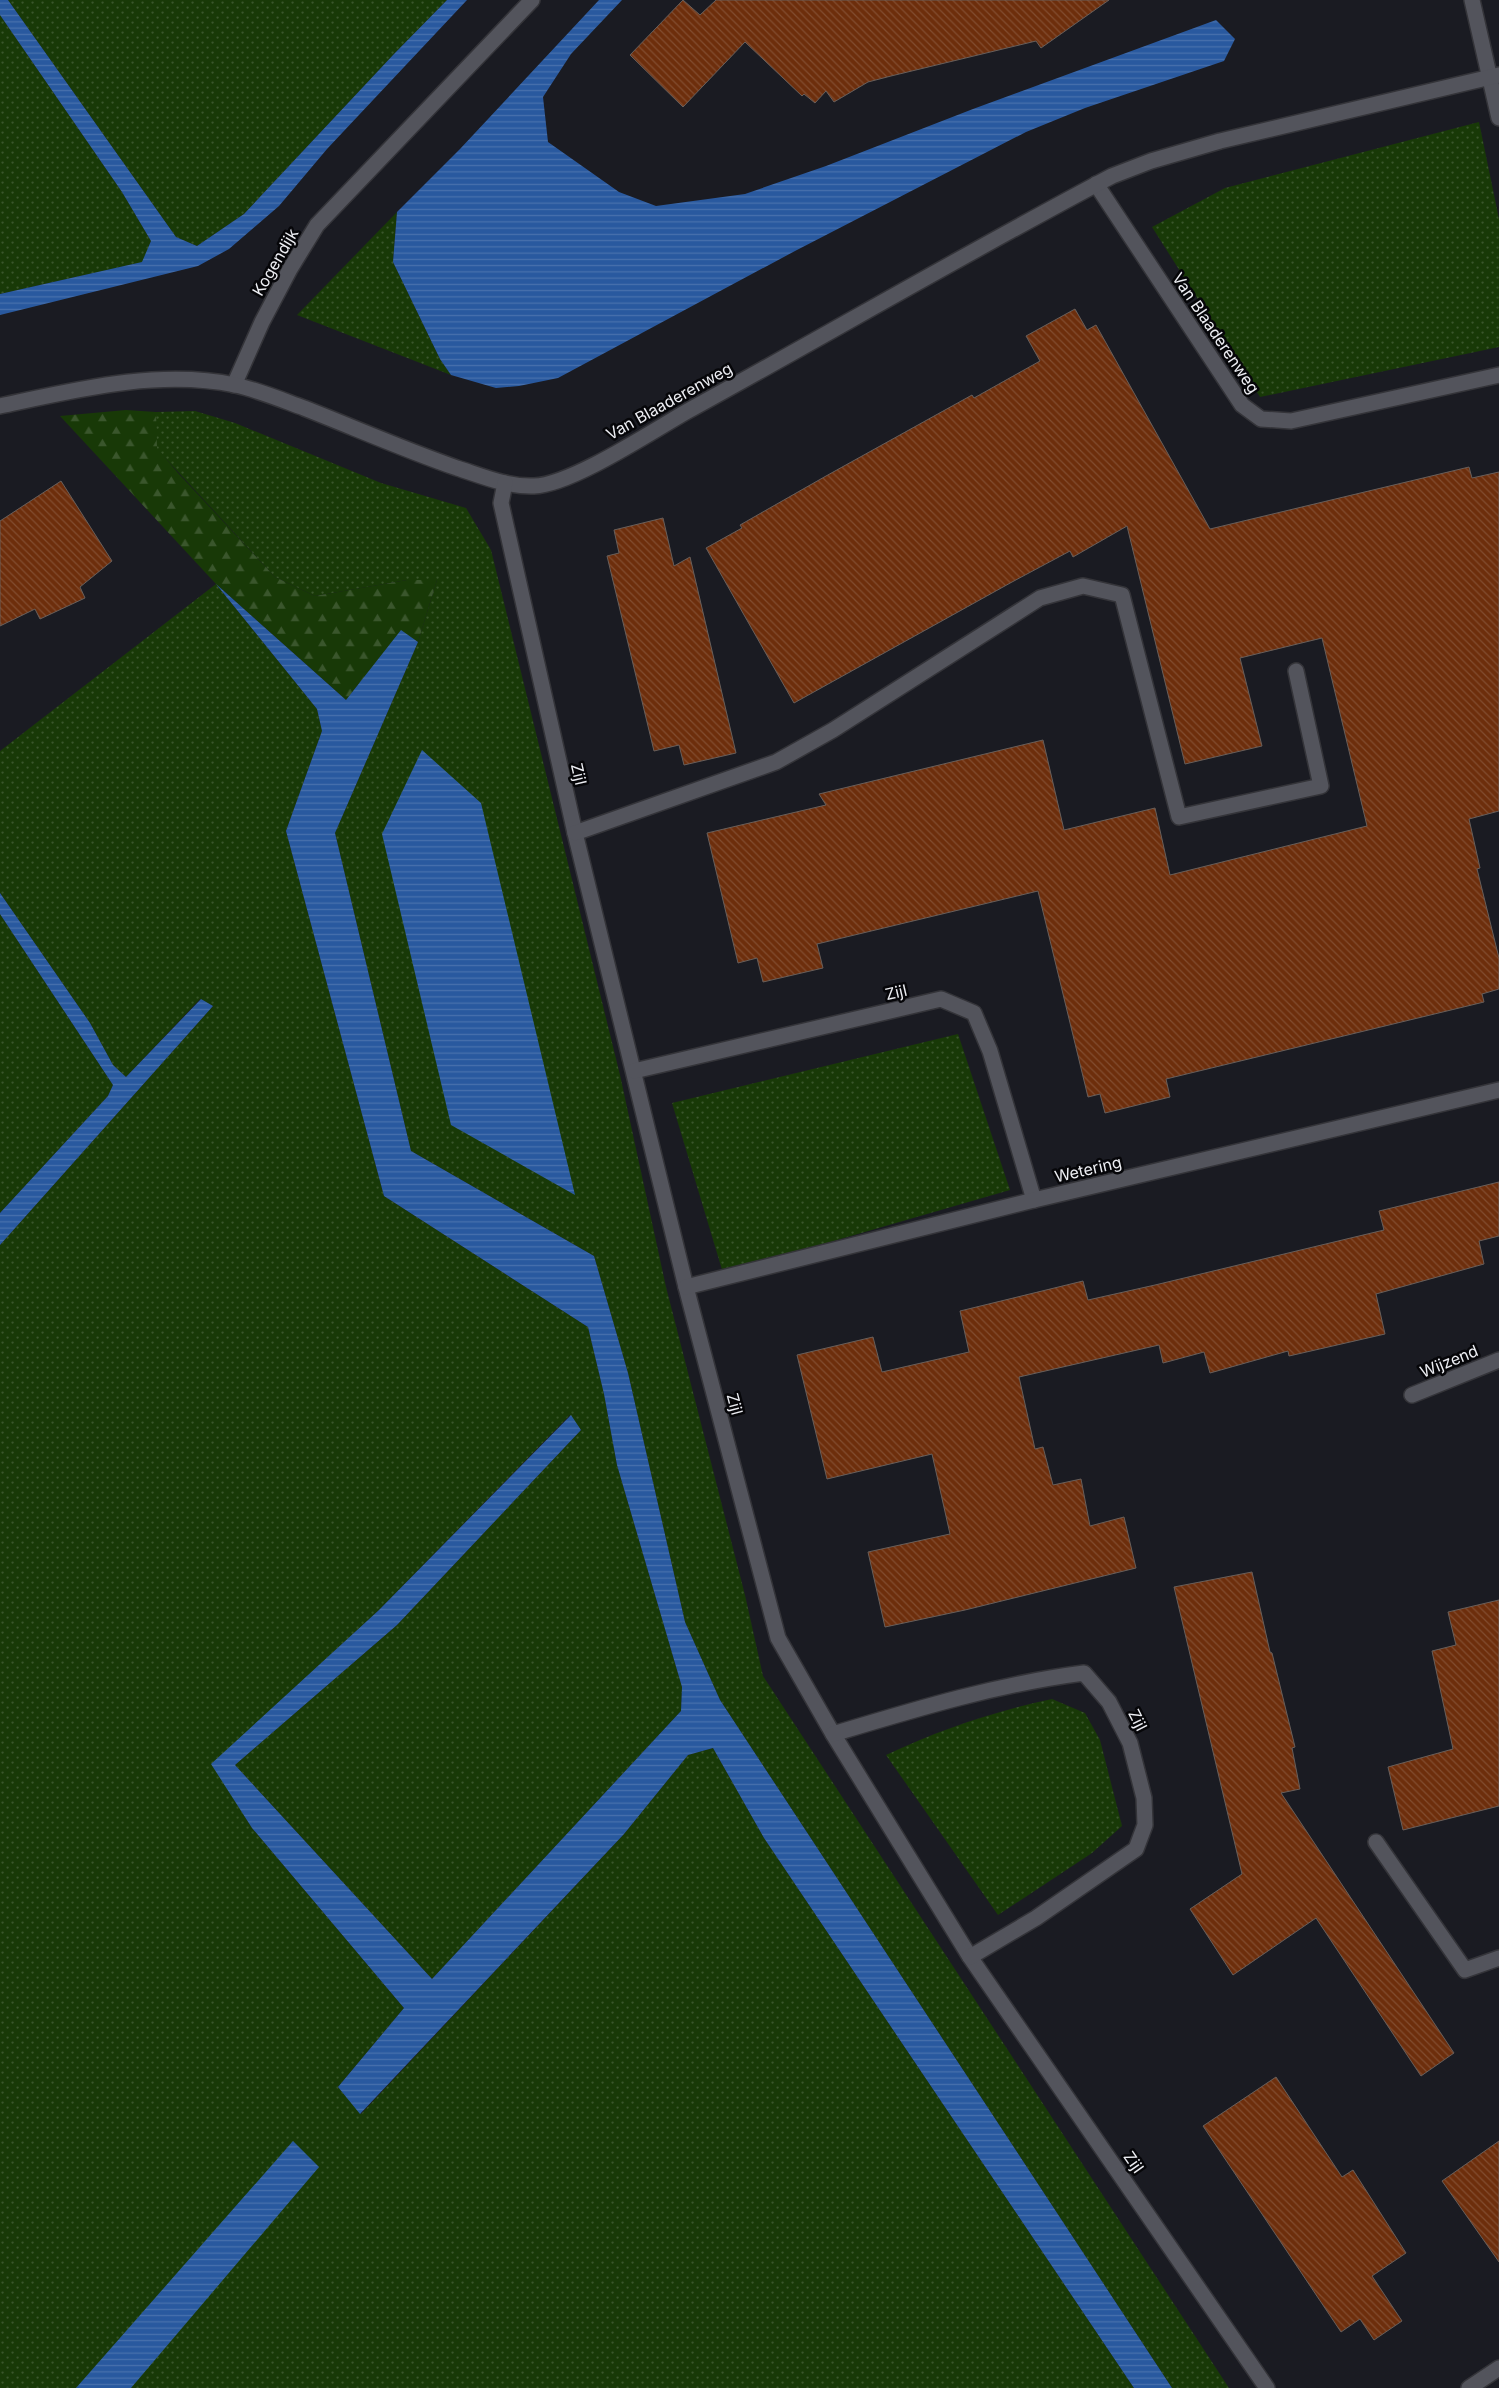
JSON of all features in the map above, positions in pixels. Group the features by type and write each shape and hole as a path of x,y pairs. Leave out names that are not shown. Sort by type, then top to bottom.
{"street":[{"name":"Kogendijk","path":"234,385 262,322 290,269 317,225 532,0"},
{"path":"1472,0 1494,76 1499,118"},
{"name":"Van Blaaderenweg","path":"234,385 292,404 427,458 504,483 544,486 576,473 1096,184 1151,161 1220,141 1494,76"},
{"name":"Van Blaaderenweg","path":"1096,184 1242,405 1261,419 1291,421 1499,375"},
{"path":"0,406 56,394 143,381 172,379 234,385"},
{"name":"Zijl","path":"504,483 501,503 575,833 686,1287 778,1638 833,1734 970,1957 1267,2388"},
{"path":"575,833 776,762 833,730 1040,598 1083,586 1122,595 1179,817 1321,786 1296,671"},
{"name":"Zijl","path":"634,1071 941,999 974,1013 990,1051 1034,1200"},
{"name":"Wetering","path":"686,1287 1034,1200 1499,1090"},
{"name":"Wijzend","path":"1412,1395 1499,1360"},
{"name":"Zijl","path":"833,1734 944,1700 1048,1678 1084,1673 1109,1702 1130,1743 1144,1798 1145,1825 1136,1849 1036,1918 970,1957"},
{"path":"1376,1842 1465,1970 1499,1958"},
{"path":"1469,2388 1499,2368"}],"green space":[{"path":"8,0 447,0 244,214 197,246 176,237"},
{"path":"0,15 122,192 151,241 143,262 0,294"},
{"path":"1479,122 1499,219 1499,347 1260,397 1152,227 1225,188"},
{"path":"397,212 393,262 440,359 451,375 297,315"},
{"path":"126,410 156,412 157,448 275,577 315,596 407,580 437,580 418,642 401,631 346,700 216,584 60,416"},
{"path":"195,411 235,423 381,483 466,508 491,550 620,1075 666,1287 745,1595 763,1676 1229,2388 1172,2388 720,1700 685,1622 628,1373 594,1256 411,1151 335,833 418,642 437,580 407,580 315,596 275,577 156,448 156,412"},
{"path":"216,584 317,709 322,731 286,831 384,1196 588,1327 604,1394 617,1465 682,1687 681,1711 432,1979 235,1765 397,1625 581,1430 570,1415 379,1610 212,1764 252,1828 404,2008 338,2087 361,2114 624,1834 688,1755 713,1748 764,1838 1134,2388 0,2388 0,1245 213,1006 200,999 126,1077 113,1065 90,1023 0,893 0,751"},
{"path":"0,914 113,1085 108,1096 0,1213"},
{"path":"958,1034 1010,1190 723,1273 672,1103"},
{"path":"1052,1699 1085,1713 1100,1740 1122,1826 1092,1853 998,1915 886,1755 926,1737 968,1722 1009,1709"}],"water":[{"path":"0,0 8,0 176,237 197,246 244,214 447,0 467,0 327,149 279,206 229,249 198,266 0,315 0,294 142,262 151,241 122,192 0,15"},
{"path":"599,0 622,0 571,54 543,97 548,142 619,192 656,206 745,194 826,166 973,109 1216,20 1235,39 1224,61 1085,108 1026,132 795,251 558,378 519,386 496,388 451,375 440,359 393,262 397,212 460,149"},
{"path":"216,584 346,700 401,630 418,642 335,833 411,1151 594,1256 628,1373 685,1622 720,1700 1172,2388 1134,2388 764,1838 713,1748 688,1755 624,1834 360,2114 338,2087 404,2008 252,1828 211,1764 379,1610 571,1415 581,1430 397,1625 235,1765 432,1979 681,1711 682,1687 617,1465 604,1394 588,1327 384,1196 286,831 322,731 317,709"},
{"path":"422,750 481,803 575,1195 451,1125 382,834"},
{"path":"0,893 90,1023 113,1065 126,1077 201,999 213,1006 0,1245 0,1213 108,1096 113,1085 0,914"},
{"path":"293,2141 319,2167 131,2388 76,2388"}],"building":[{"path":"683,0 700,15 716,0 1109,0 1041,48 1036,41 868,82 834,102 826,91 815,103 804,94 802,96 745,42 683,107 630,55"},
{"path":"1075,309 1087,330 1096,325 1210,529 1469,467 1472,478 1499,472 1499,811 1469,819 1480,868 1477,869 1499,958 1499,989 1482,994 1484,1002 1166,1079 1170,1097 1105,1113 1100,1094 1088,1097 1038,891 817,944 823,968 763,982 757,958 738,963 707,833 826,805 819,794 1043,740 1064,830 1155,808 1170,875 1367,826 1322,638 1240,658 1262,746 1185,764 1127,526 1073,557 1070,551 794,703 706,548 742,528 740,525 826,476 972,395 974,398 1040,361 1026,336"},
{"path":"61,481 112,561 80,587 85,598 40,619 35,609 0,626 0,521"},
{"path":"663,518 674,566 690,557 736,753 684,765 679,745 654,751 607,556 619,553 614,530"},
{"path":"1499,1182 1499,1236 1479,1241 1484,1264 1376,1294 1385,1334 1289,1356 1288,1351 1210,1373 1204,1352 1163,1363 1159,1345 1019,1377 1035,1449 1043,1447 1053,1485 1081,1479 1090,1526 1124,1517 1136,1568 965,1610 885,1627 868,1552 950,1534 932,1454 827,1479 797,1355 873,1337 882,1372 969,1352 960,1311 1083,1281 1088,1300 1155,1285 1384,1230 1379,1211"},
{"path":"1252,1572 1270,1652 1272,1653 1295,1747 1292,1748 1300,1789 1281,1793 1454,2053 1421,2076 1316,1918 1233,1975 1190,1909 1242,1874 1174,1587"},
{"path":"1499,1600 1499,1806 1403,1830 1388,1767 1453,1749 1432,1651 1456,1645 1448,1612"},
{"path":"1276,2077 1342,2177 1353,2170 1406,2253 1372,2276 1402,2321 1374,2340 1360,2319 1341,2332 1203,2126"},
{"path":"1499,2141 1499,2262 1442,2181"}]}
